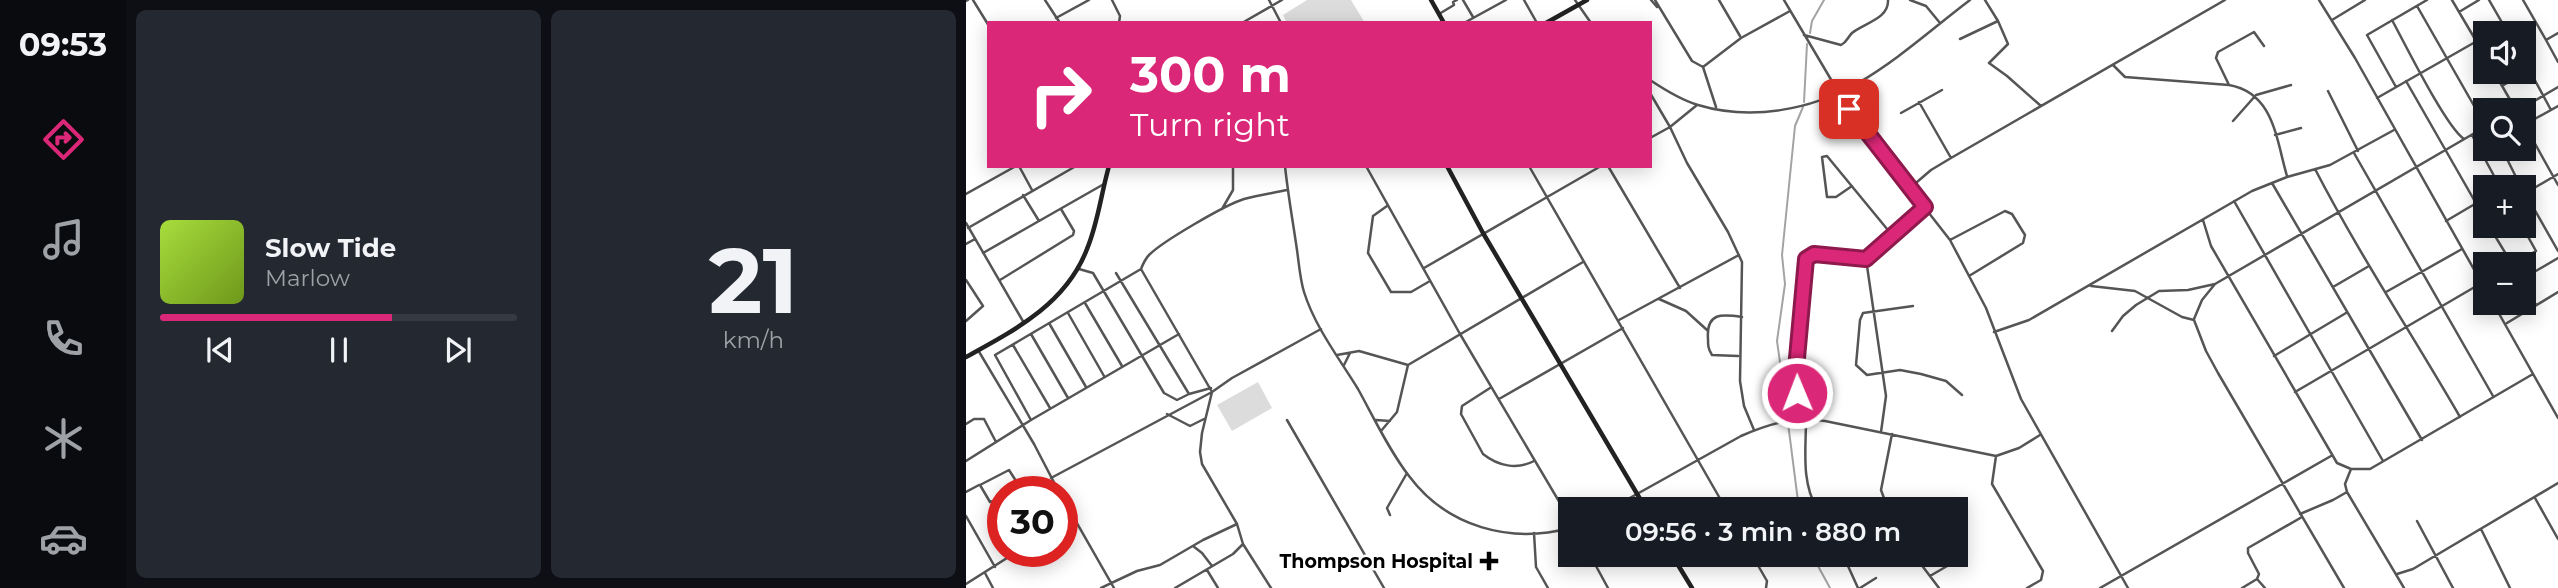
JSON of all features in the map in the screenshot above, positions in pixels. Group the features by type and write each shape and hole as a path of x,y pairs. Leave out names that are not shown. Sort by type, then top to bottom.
{"street":[{"path":"973,0 987,23"},
{"path":"1045,0 1058,21"},
{"path":"1056,18 1088,0"},
{"path":"1112,0 1119,21"},
{"path":"1269,0 1281,21"},
{"path":"1246,21 1282,0"},
{"path":"1431,0 1443,21"},
{"path":"1439,15 1457,0"},
{"path":"1464,0 1473,17"},
{"path":"1467,21 1506,0"},
{"path":"1524,0 1536,21"},
{"path":"1549,21 1577,3 1587,0"},
{"path":"1653,0 1692,61 1703,67 1717,108"},
{"path":"1719,0 1741,38"},
{"path":"1784,0 1857,121 1950,240 1986,308 2021,399 2128,588"},
{"path":"1804,35 1841,45 1850,35 1882,15 1888,7 1888,0"},
{"path":"1910,0 1926,6 1940,23"},
{"path":"1652,81 1697,105 1745,112 1766,112 1824,99 1854,85 1882,67 1970,0"},
{"path":"1985,0 2008,44 1989,63 2041,106"},
{"path":"1910,188 1951,158 2225,0"},
{"path":"2319,0 2473,266"},
{"path":"2332,20 2365,0"},
{"path":"2396,87 2367,36 2427,0"},
{"path":"2452,0 2473,35"},
{"path":"2459,12 2479,0"},
{"path":"2488,0 2501,21"},
{"path":"2523,0 2558,62"},
{"path":"1577,3 1590,21"},
{"path":"2417,6 2473,105"},
{"path":"1703,67 1741,38 1790,11"},
{"path":"2392,20 2457,133 2464,139"},
{"path":"1960,39 1998,21"},
{"path":"2230,85 2216,58 2218,52 2254,32 2264,46"},
{"path":"2546,40 2558,33"},
{"path":"2377,98 2473,43"},
{"path":"2113,65 2125,77 2230,85 2244,88 2256,95 2267,109 2287,177"},
{"path":"2406,81 2473,199"},
{"path":"2536,83 2552,110"},
{"path":"2505,84 2502,86 2510,98"},
{"path":"2234,121 2256,95 2291,85"},
{"path":"2536,100 2558,87"},
{"path":"1901,113 1942,90"},
{"path":"2328,91 2375,192 2493,397"},
{"path":"1652,96 1740,255 1742,317 1738,356 1744,406 1754,430"},
{"path":"1919,102 1951,158"},
{"path":"1652,137 1670,127 1697,105"},
{"path":"2536,118 2558,106"},
{"path":"2275,135 2301,128"},
{"path":"1994,332 2018,325 2091,286 2234,201 2287,177 2330,165 2394,130"},
{"path":"2344,588 2206,351 2194,320 2202,300 2215,284 2228,275 2472,135 2494,175"},
{"path":"2536,146 2558,184"},
{"path":"1852,186 1836,197 1826,197 1822,157 1827,156 1852,186 1892,235"},
{"path":"966,194 1013,168"},
{"path":"1018,168 1032,190"},
{"path":"1024,323 967,225 1072,168"},
{"path":"966,357 1024,323 1062,292 1077,269 1092,237 1108,168"},
{"path":"1222,210 1233,190 1233,168"},
{"path":"1285,168 1302,286 1321,330 1407,473 1432,502 1468,523 1502,533 1558,531"},
{"path":"1367,168 1460,334 1558,500"},
{"path":"1448,168 1483,233 1639,497"},
{"path":"1530,168 1719,497"},
{"path":"1424,268 1597,168"},
{"path":"1609,168 1679,288"},
{"path":"2315,169 2338,213 2460,417"},
{"path":"2536,185 2558,174"},
{"path":"2272,183 2422,440"},
{"path":"983,253 1104,184"},
{"path":"1031,420 994,356 1141,269 1147,256 1222,210 1245,199 1287,190"},
{"path":"1023,195 1039,221"},
{"path":"2234,201 2383,461"},
{"path":"1387,206 1373,216 1369,256 1391,292 1411,292 1431,280"},
{"path":"2446,221 2473,206"},
{"path":"1798,418 1796,369 1806,259 1814,254 1866,259 1925,207"},
{"path":"1000,280 1073,235 1074,230 1061,209"},
{"path":"1950,240 2005,211 2012,214 2025,235 2023,243 1969,276"},
{"path":"2536,213 2558,251"},
{"path":"2203,220 2211,246 2331,456 2337,463 2351,470 2370,470 2533,374"},
{"path":"966,244 975,239"},
{"path":"2386,292 2462,249"},
{"path":"1619,320 1740,255"},
{"path":"2536,271 2558,258"},
{"path":"1866,259 1885,405 1881,432"},
{"path":"1381,431 1395,416 1408,365 1583,262"},
{"path":"2333,287 2370,266"},
{"path":"1077,269 1093,273 1164,393 1177,400 1189,394 1211,390"},
{"path":"1141,269 1211,390 1200,452 1202,464 1237,524 1243,544 1271,588"},
{"path":"1116,273 1189,394"},
{"path":"966,280 983,306 966,321"},
{"path":"2112,331 2123,316 2159,291 2189,290 2215,284"},
{"path":"2091,286 2135,291 2182,317 2194,320"},
{"path":"2295,392 2473,288"},
{"path":"2536,306 2558,292"},
{"path":"1659,299 1686,311 1707,330"},
{"path":"1085,303 1122,366"},
{"path":"1913,306 1863,313 1856,365 1867,375 1905,371 1938,378 1946,381 1962,395"},
{"path":"2274,356 2347,312"},
{"path":"1068,313 1104,376"},
{"path":"1738,356 1712,355 1707,330 1711,320 1722,314 1742,317"},
{"path":"2500,315 2558,417"},
{"path":"2506,324 2521,315"},
{"path":"1049,323 1086,387"},
{"path":"1499,399 1623,328"},
{"path":"1055,476 1321,330"},
{"path":"1031,334 1068,398"},
{"path":"966,461 1050,408 1179,334"},
{"path":"1013,345 1050,408"},
{"path":"978,350 1050,476"},
{"path":"1337,355 1359,351 1408,365"},
{"path":"1344,365 1350,353"},
{"path":"1492,387 1462,406 1461,410 1483,454 1517,468 1534,461"},
{"path":"1167,414 1190,426 1205,419"},
{"path":"1632,497 1754,430 1798,418 1996,456 2019,448 2040,435"},
{"path":"966,424 974,419 984,419 996,442"},
{"path":"1806,419 1806,478 1812,497"},
{"path":"1287,420 1384,588"},
{"path":"1375,420 1390,421"},
{"path":"1884,497 1881,490 1892,434"},
{"path":"1996,456 1993,484 2043,571 2041,580 2027,588"},
{"path":"2100,588 2331,456"},
{"path":"997,476 1009,470 1013,476"},
{"path":"2351,470 2344,484 2347,492 2404,588"},
{"path":"1390,515 1387,508 1407,473"},
{"path":"966,492 987,481"},
{"path":"2397,573 2413,569 2434,554 2558,483"},
{"path":"980,485 987,497"},
{"path":"2242,588 2257,579 2259,574 2248,548 2301,515 2347,492"},
{"path":"2535,498 2558,539"},
{"path":"966,516 987,553"},
{"path":"2417,521 2453,588"},
{"path":"1078,524 1114,588"},
{"path":"1101,588 1137,570 1160,565 1237,524"},
{"path":"2481,529 2510,588"},
{"path":"1534,533 1536,566 1548,588"},
{"path":"1175,588 1183,586 1233,554 1243,544"},
{"path":"1193,546 1212,566"},
{"path":"966,584 995,567"},
{"path":"1597,567 1608,588"},
{"path":"1679,567 1692,588"},
{"path":"1759,567 1767,582 1766,588"},
{"path":"1849,567 1859,588 1876,578"},
{"path":"1923,567 1939,588"},
{"path":"1930,576 1945,567"},
{"path":"1207,569 1219,588"},
{"path":"985,573 993,588"},
{"path":"2257,579 2265,588"}],"shaded area":[{"path":"1307,0 1351,0 1364,21 1286,21 1283,15"},
{"path":"1258,382 1272,408 1232,431 1217,405"}],"waterway":[{"path":"1810,33 1812,21 1824,0"},
{"path":"1804,102 1807,44"},
{"path":"1788,419 1777,341 1785,284 1782,255 1795,126 1803,107"},
{"path":"1788,423 1797,497"},
{"path":"1819,567 1830,588"}],"place":[{"name":"Thompson Hospital","path":"1489,561"}],"route":[{"path":"1797,393 1796,369 1806,259 1814,254 1866,259 1925,207 1849,109"}]}
